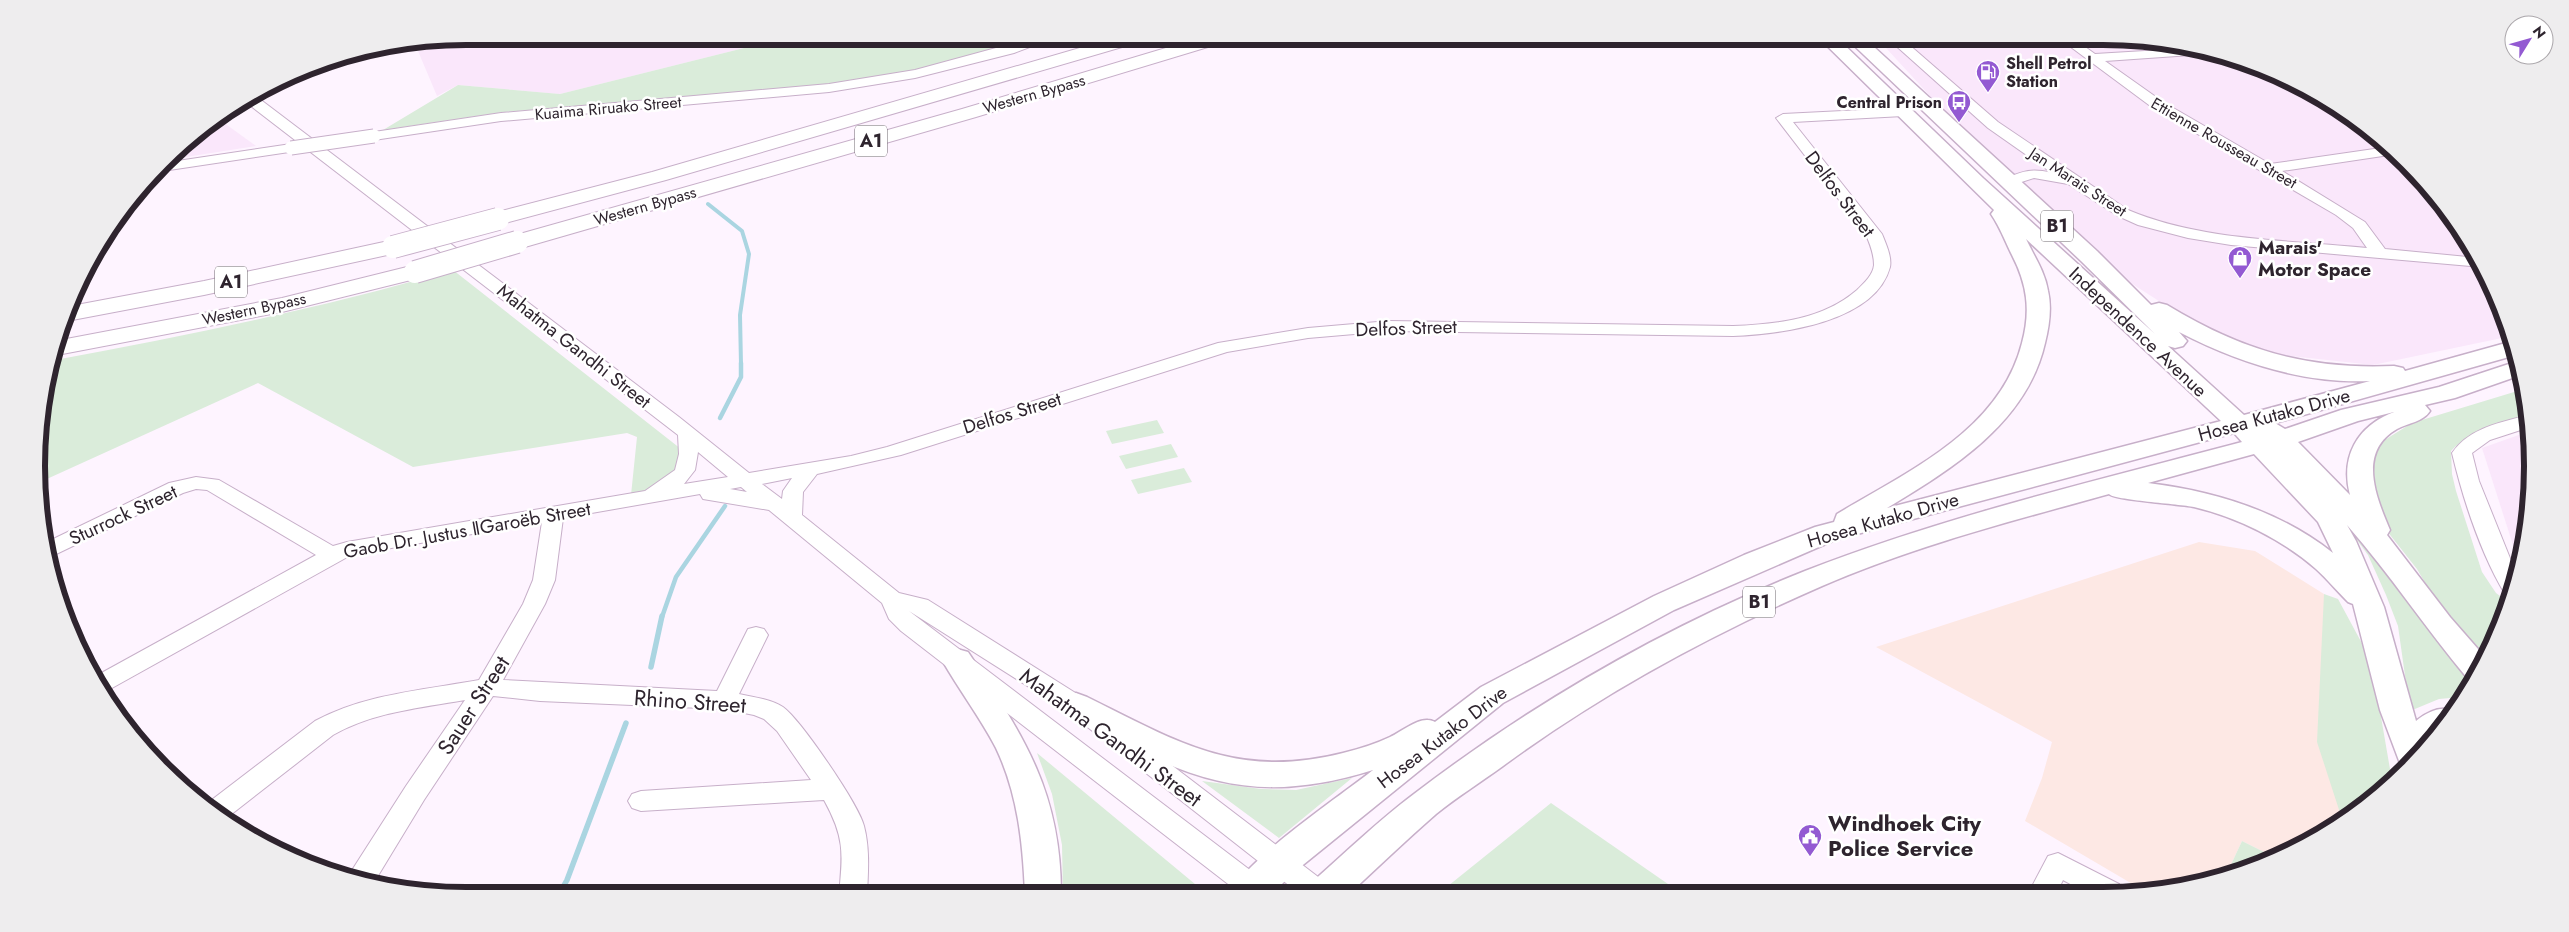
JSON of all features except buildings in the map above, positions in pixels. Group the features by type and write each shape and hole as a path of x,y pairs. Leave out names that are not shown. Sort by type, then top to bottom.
{"highway":[{"name":"Western Bypass","path":"74,313 204,288 393,247 659,176 1106,45"},
{"name":"Western Bypass","path":"62,347 201,321 378,282 1206,45"}],"main road":[{"name":"Independence Avenue","path":"1834,45 1976,182 2259,431 2385,550 2434,618 2474,666"},
{"name":"Independence Avenue","path":"1862,45 2089,256 2259,431 2329,518 2342,541 2369,607 2396,710 2412,753"},
{"name":"B1","path":"1825,533 1955,453 1990,423 2011,398 2024,373 2035,341 2038,312 2036,283 2004,218 1976,182"},
{"path":"2089,256 2185,328 2246,354 2320,372 2386,374 2436,369"},
{"name":"Hosea Kutako Drive","path":"1330,887 1425,804 1527,731 1621,673 1689,636 1813,578 1990,518 2084,492 2259,431 2354,394 2508,350"},
{"name":"Hosea Kutako Drive","path":"1258,887 1280,863 1492,695 1664,603 1754,562 1825,533 2259,431 2350,415 2446,393 2513,370"},
{"path":"2385,550 2360,492 2359,462 2362,452 2377,431 2414,413 2446,393"},
{"path":"2084,492 2152,491 2190,497 2239,512 2268,525 2314,553 2369,607"},
{"path":"957,660 1010,744 1025,780 1035,815 1042,887"},
{"path":"1076,706 1193,762 1234,774 1262,777 1288,776 1349,765 1409,743 1492,695"},
{"path":"2417,747 2417,743 2430,726 2436,723"}],"street":[{"name":"Kuaima Riruako Street","path":"170,166 501,117 830,88 915,74 993,55 1025,45"},
{"name":"Jan Marais Street","path":"1901,45 1993,125 2123,213 2188,233 2231,240 2471,262"},
{"name":"Ettienne Rousseau Street","path":"2074,45 2158,105 2341,212 2358,226 2380,254"},
{"path":"2092,58 2184,53"},
{"name":"Mahatma Gandhi Street","path":"254,102 687,433 892,599 920,606 1076,706 1313,887"},
{"name":"Delfos Street","path":"745,481 810,470 894,450 1224,347 1308,333 1389,326 1634,328 1733,331 1773,329 1802,324 1848,306 1874,284 1882,266 1880,249 1868,226 1783,118 1902,112"},
{"path":"2267,169 2383,151"},
{"path":"2033,173 2038,157"},
{"path":"2009,182 2033,173 2081,186"},
{"path":"2508,581 2463,464 2462,453 2468,444 2478,439 2521,424"},
{"path":"637,500 668,486 686,472 690,457 687,433"},
{"path":"684,492 734,496 784,511 793,491 810,470"},
{"name":"Gaob Dr. Justus ǁGaroëb Street","path":"104,682 332,555 347,549 402,538 553,515 745,481"},
{"name":"Sturrock Street","path":"53,549 176,488 196,483 212,484 332,555"},
{"name":"Sauer Street","path":"364,874 415,793 487,687 534,604 544,580 553,515"},
{"name":"Mahatma Gandhi Street","path":"892,599 897,613 909,625 957,660 1248,887"},
{"path":"724,700 756,635"},
{"name":"Rhino Street","path":"220,807 299,747 342,718 375,707 487,687 540,692 724,700 759,706 773,713 786,724 830,789 851,825 856,857 854,887"},
{"path":"641,801 830,789"},
{"path":"2046,887 2058,864 2100,887"}],"shaded area":[{"path":"466,45 756,45 560,94 458,85 437,96 418,51 448,46"},
{"path":"1883,45 2131,46 2185,53 2212,59 2238,67 2289,88 2314,101 2359,132 2381,149 2420,188 2453,232 2468,256 2492,305 2505,340 2502,338 2373,365 2282,355 2236,342 2193,323 2089,256 2009,182"},
{"path":"223,122 256,146 178,158"},
{"path":"2523,434 2523,494 2515,552 2482,448"},
{"path":"2199,542 2255,551 2324,594 2327,770 2341,813 2313,831 2267,854 2242,841 2230,868 2185,879 2135,886 2025,821 2042,778 2052,742 1876,647"}],"green space":[{"path":"756,45 1007,45 913,71 870,79 806,87 504,112 383,130 458,85 560,94"},
{"path":"453,270 681,449 682,469 647,491 631,495 637,437 627,433 413,467 258,383 45,480 46,438 53,384 58,359 256,320 404,284"},
{"path":"2517,391 2521,418 2478,432 2468,437 2451,451 2452,474 2456,491 2482,572 2496,593 2503,598 2479,657 2441,610 2417,569 2387,531 2370,477 2373,457 2383,441 2412,423"},
{"path":"1157,420 1164,433 1112,444 1106,431"},
{"path":"1171,444 1178,457 1126,469 1119,456"},
{"path":"1184,468 1192,482 1138,494 1131,480"},
{"path":"2321,491 2351,525 2467,678 2454,698 2439,699 2410,711 2398,626 2368,555"},
{"path":"2324,594 2338,599 2365,649 2380,711 2391,773 2340,814 2317,742"},
{"path":"1037,753 1199,887 1063,887 1062,845 1052,794"},
{"path":"1352,778 1279,838 1202,781 1261,789 1296,790"},
{"path":"1551,803 1672,887 1447,887"},
{"path":"2242,841 2267,854 2238,865 2230,868"}],"waterway":[{"path":"708,204 742,231 749,254 740,315 741,365"},
{"path":"720,418 741,377 741,365"},
{"path":"662,617 676,577 725,506"},
{"path":"651,667 662,616"},
{"path":"563,887 626,723"}],"place":[{"name":"Shell Petrol Station","path":"1988,93"},
{"name":"Central Prison","path":"1959,123"},
{"name":"Marais' Motor Space","path":"2240,279"},
{"name":"Windhoek City Police Service","path":"1810,857"}]}
